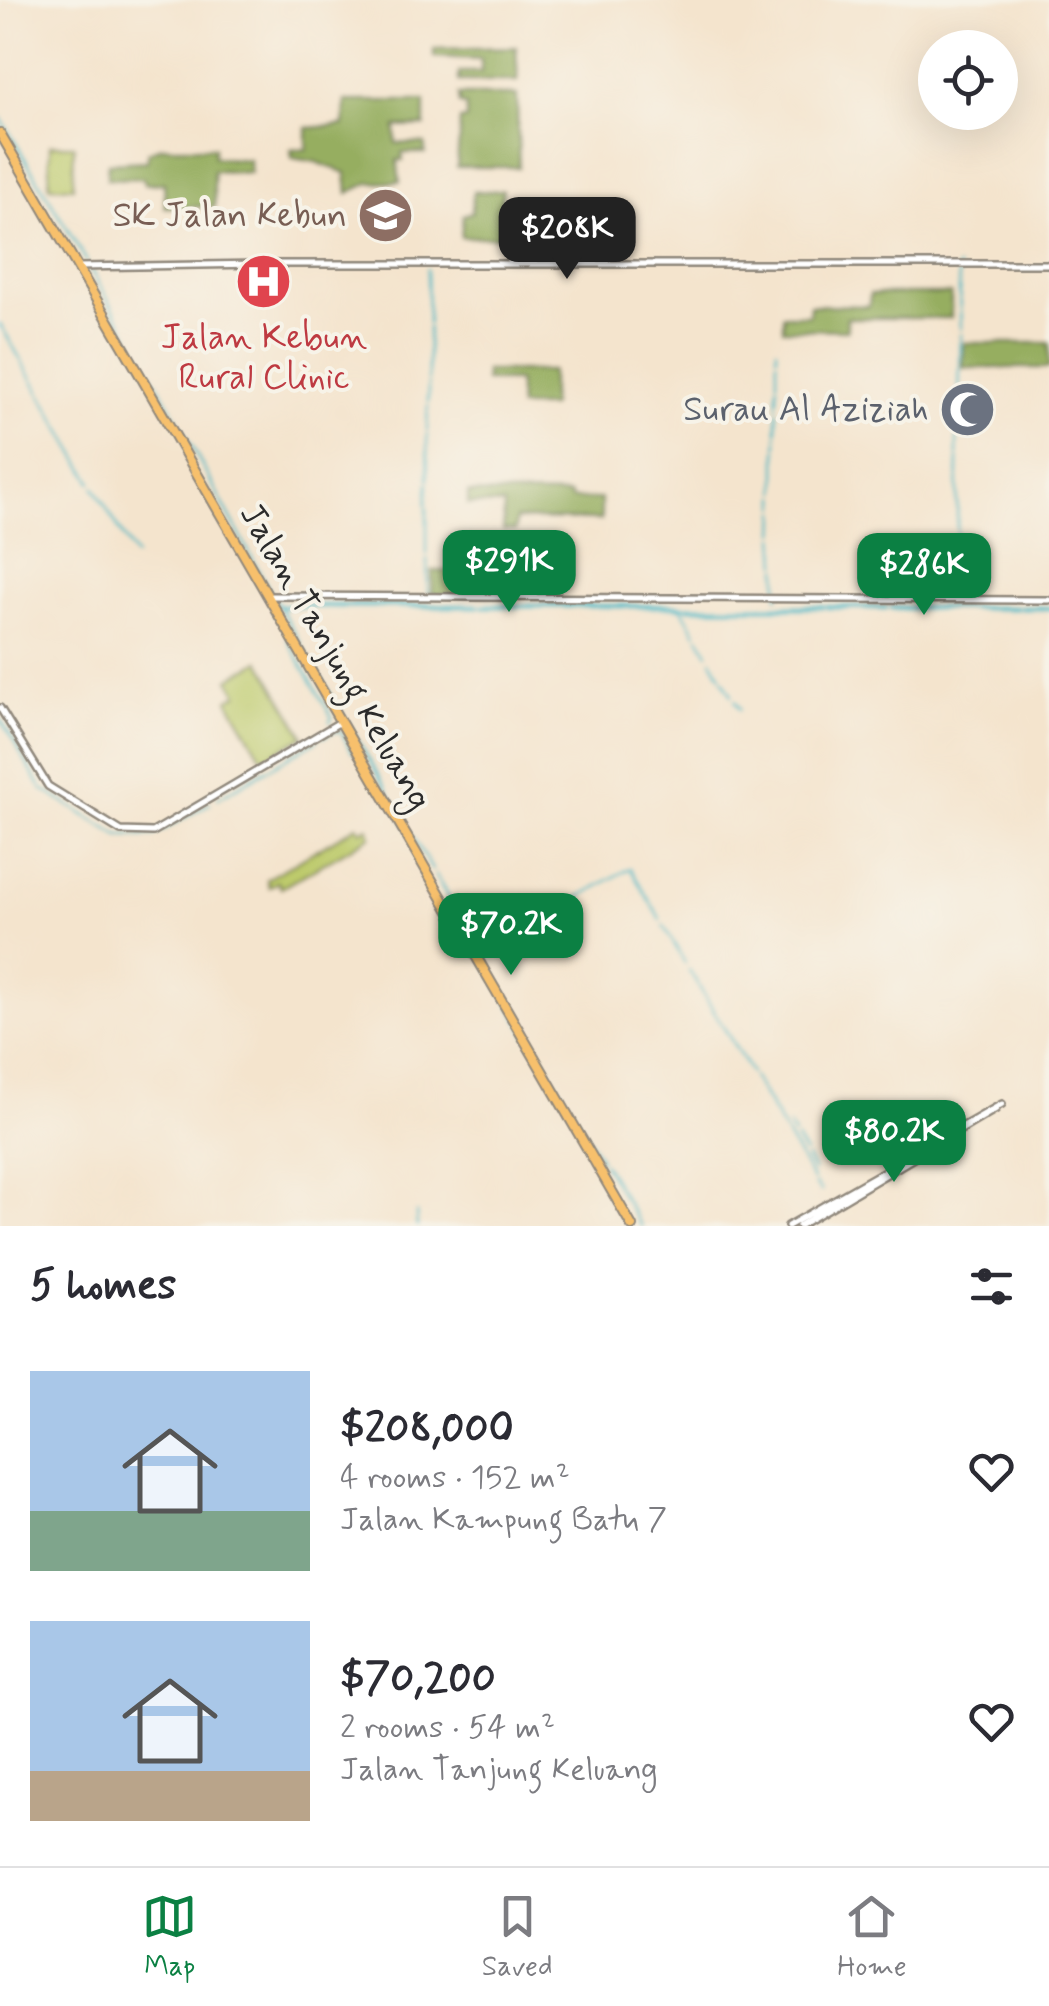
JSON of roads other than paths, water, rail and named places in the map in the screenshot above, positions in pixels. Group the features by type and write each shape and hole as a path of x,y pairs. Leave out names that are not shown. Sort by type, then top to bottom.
{"main road":[{"name":"Jalan Tanjung Keluang","path":"0,133 334,710 337,724 346,732 634,1226"}],"street":[{"path":"78,267 1049,264"},
{"path":"268,596 1049,600"},
{"path":"0,708 45,784 121,832 153,832 337,724"},
{"path":"1002,1104 961,1133 793,1225 1002,1104"}],"waterway":[{"path":"0,117 87,262"},
{"path":"958,267 961,329"},
{"path":"90,269 271,593"},
{"path":"427,269 428,324"},
{"path":"0,324 92,482"},
{"path":"428,328 428,380"},
{"path":"958,429 961,334"},
{"path":"777,349 777,356"},
{"path":"777,361 777,382"},
{"path":"777,386 777,401"},
{"path":"428,389 428,402"},
{"path":"427,430 428,406"},
{"path":"777,412 777,432"},
{"path":"427,434 428,480"},
{"path":"957,435 957,455"},
{"path":"777,441 777,446"},
{"path":"777,450 777,491"},
{"path":"957,529 958,459"},
{"path":"426,505 428,484"},
{"path":"94,487 135,556"},
{"path":"777,496 777,507"},
{"path":"427,508 427,554"},
{"path":"776,532 777,512"},
{"path":"957,533 958,548"},
{"path":"776,537 778,564"},
{"path":"427,559 428,593"},
{"path":"958,559 958,577"},
{"path":"778,568 778,597"},
{"path":"958,582 959,597"},
{"path":"275,599 301,644"},
{"path":"279,606 375,606"},
{"path":"379,606 478,606"},
{"path":"483,606 670,606"},
{"path":"674,606 683,607"},
{"path":"681,607 696,633"},
{"path":"688,607 823,607"},
{"path":"828,607 886,608"},
{"path":"892,608 967,608"},
{"path":"972,608 1016,608"},
{"path":"1021,608 1044,608"},
{"path":"699,637 708,653"},
{"path":"287,639 332,717 330,722"},
{"path":"303,648 332,697"},
{"path":"712,660 721,676"},
{"path":"723,680 732,695"},
{"path":"333,699 345,719"},
{"path":"735,701 740,709"},
{"path":"0,718 40,786"},
{"path":"347,722 359,742"},
{"path":"323,737 341,732 353,753"},
{"path":"218,798 318,740"},
{"path":"360,744 396,806"},
{"path":"42,789 119,836 153,836 210,803"},
{"path":"397,809 405,823"},
{"path":"409,830 432,870"},
{"path":"549,914 630,868 661,920"},
{"path":"435,875 478,949"},
{"path":"527,927 545,917"},
{"path":"664,926 685,963"},
{"path":"481,954 523,929"},
{"path":"479,952 496,980"},
{"path":"689,970 751,1073"},
{"path":"498,984 537,1051"},
{"path":"539,1054 550,1072"},
{"path":"552,1077 562,1093"},
{"path":"753,1077 813,1180"},
{"path":"566,1099 576,1118"},
{"path":"578,1122 600,1159"},
{"path":"789,1126 794,1135"},
{"path":"796,1139 805,1154"},
{"path":"807,1158 814,1171"},
{"path":"603,1163 641,1226"},
{"path":"815,1184 821,1191"},
{"path":"416,1213 417,1226"}],"place":[{"name":"SK Jalan Kebun","path":"386,216"},
{"name":"Jalan Kebun Rural Clinic","path":"264,282"},
{"name":"Surau Al Aziziah","path":"968,410"}]}
